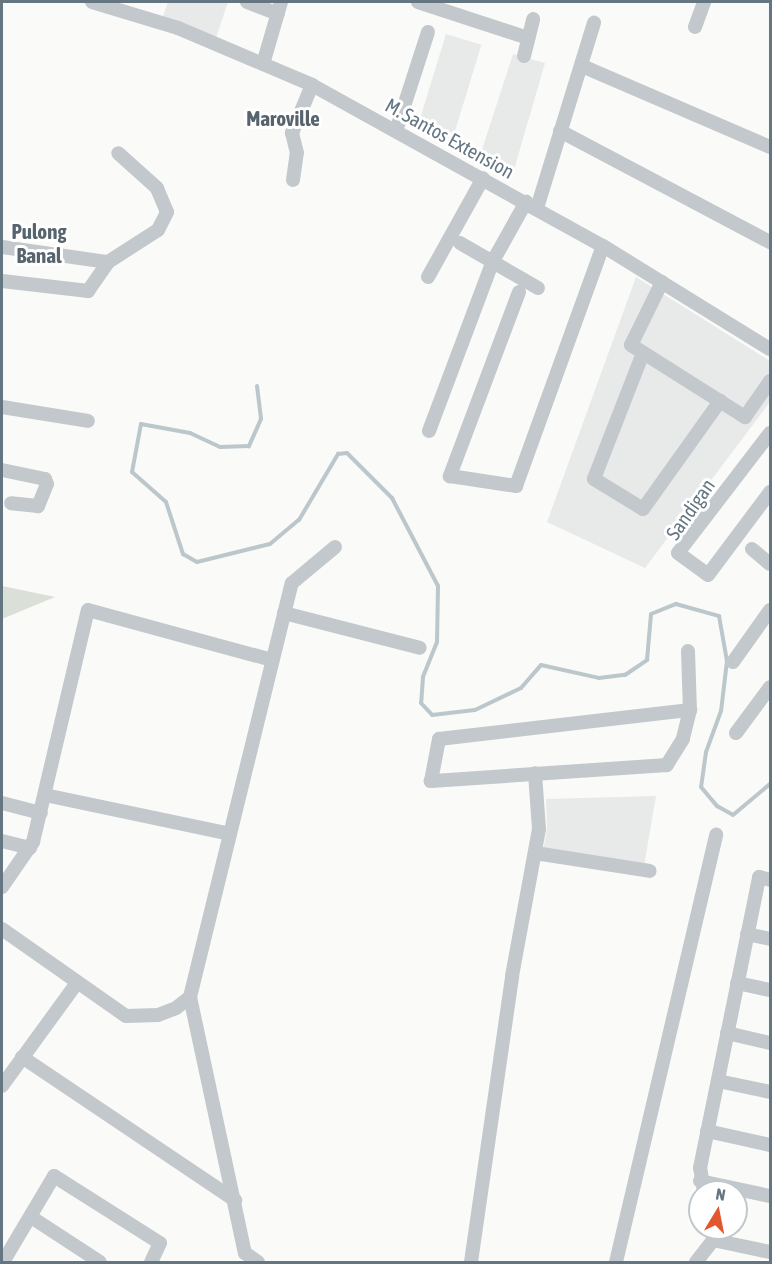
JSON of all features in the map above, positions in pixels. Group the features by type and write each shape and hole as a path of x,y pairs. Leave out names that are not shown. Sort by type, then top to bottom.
{"street":[{"name":"M. Santos Extension","path":"92,2 178,28 312,85 603,246 771,349"},
{"path":"247,2 280,8 263,64"},
{"path":"418,2 528,39"},
{"path":"695,27 704,2"},
{"path":"524,56 533,19"},
{"path":"429,431 493,261 531,205 561,131 594,23"},
{"path":"396,131 428,32"},
{"path":"582,66 771,147"},
{"path":"293,180 297,153 292,133 312,85"},
{"path":"561,131 771,242"},
{"path":"2,281 88,291 108,262 158,230 167,212 157,188 118,153"},
{"path":"428,277 483,178"},
{"path":"460,243 538,288"},
{"path":"519,292 450,476 516,486 603,246"},
{"path":"2,247 108,262"},
{"path":"662,282 631,345 745,417 771,381"},
{"path":"643,353 594,479 643,509 720,401"},
{"path":"2,407 88,421"},
{"name":"Sandigan","path":"771,433 678,553 708,575 771,492"},
{"path":"2,470 45,479 47,484 38,506 11,503"},
{"path":"258,1263 245,1253 190,996 292,583 335,547"},
{"path":"752,549 771,564"},
{"path":"2,887 30,848 41,813 87,610 272,660"},
{"path":"733,662 771,610"},
{"path":"284,614 420,648"},
{"path":"688,651 690,710 683,739 667,765 431,781 439,738 690,710"},
{"path":"736,733 766,703 771,687"},
{"path":"471,1263 512,976 539,829 535,773"},
{"path":"45,795 230,834"},
{"path":"2,803 41,813"},
{"path":"616,1263 716,835"},
{"path":"2,841 30,848"},
{"path":"535,853 650,871"},
{"path":"703,1180 707,1131 747,934 765,879"},
{"path":"2,928 76,984 126,1016 158,1015 176,1008 190,996"},
{"path":"747,934 771,939"},
{"path":"737,983 771,990"},
{"path":"2,1086 76,984"},
{"path":"727,1033 771,1043"},
{"path":"22,1057 235,1200"},
{"path":"717,1081 771,1092"},
{"path":"707,1131 771,1145"},
{"path":"11,1260 54,1176 160,1243 152,1263"},
{"path":"748,1193 771,1196"},
{"path":"31,1217 100,1263"},
{"path":"696,1263 709,1240"},
{"path":"732,1240 771,1252"}],"shaded area":[{"path":"168,2 228,2 216,38 162,19"},
{"path":"446,34 481,45 452,141 416,131"},
{"path":"513,54 545,63 511,180 478,162"},
{"path":"636,277 770,361 770,402 645,568 547,522"},
{"path":"2,586 55,597 2,619"},
{"path":"656,796 644,866 543,851 547,828 546,799"}],"waterway":[{"path":"257,386 261,419 249,446 220,447 190,433 141,424 132,472 166,502 183,554 197,562 270,544 299,520 338,454 347,453 392,498 438,586 437,642 423,677 421,703 432,715 475,710 521,688 541,665 599,678 625,675 647,660 651,614 676,604 719,616 727,661 721,711 706,752 701,787 717,806 733,815 770,784"}],"district":[{"name":"Maroville","path":"283,118"},
{"name":"Pulong Banal","path":"39,243"}]}
